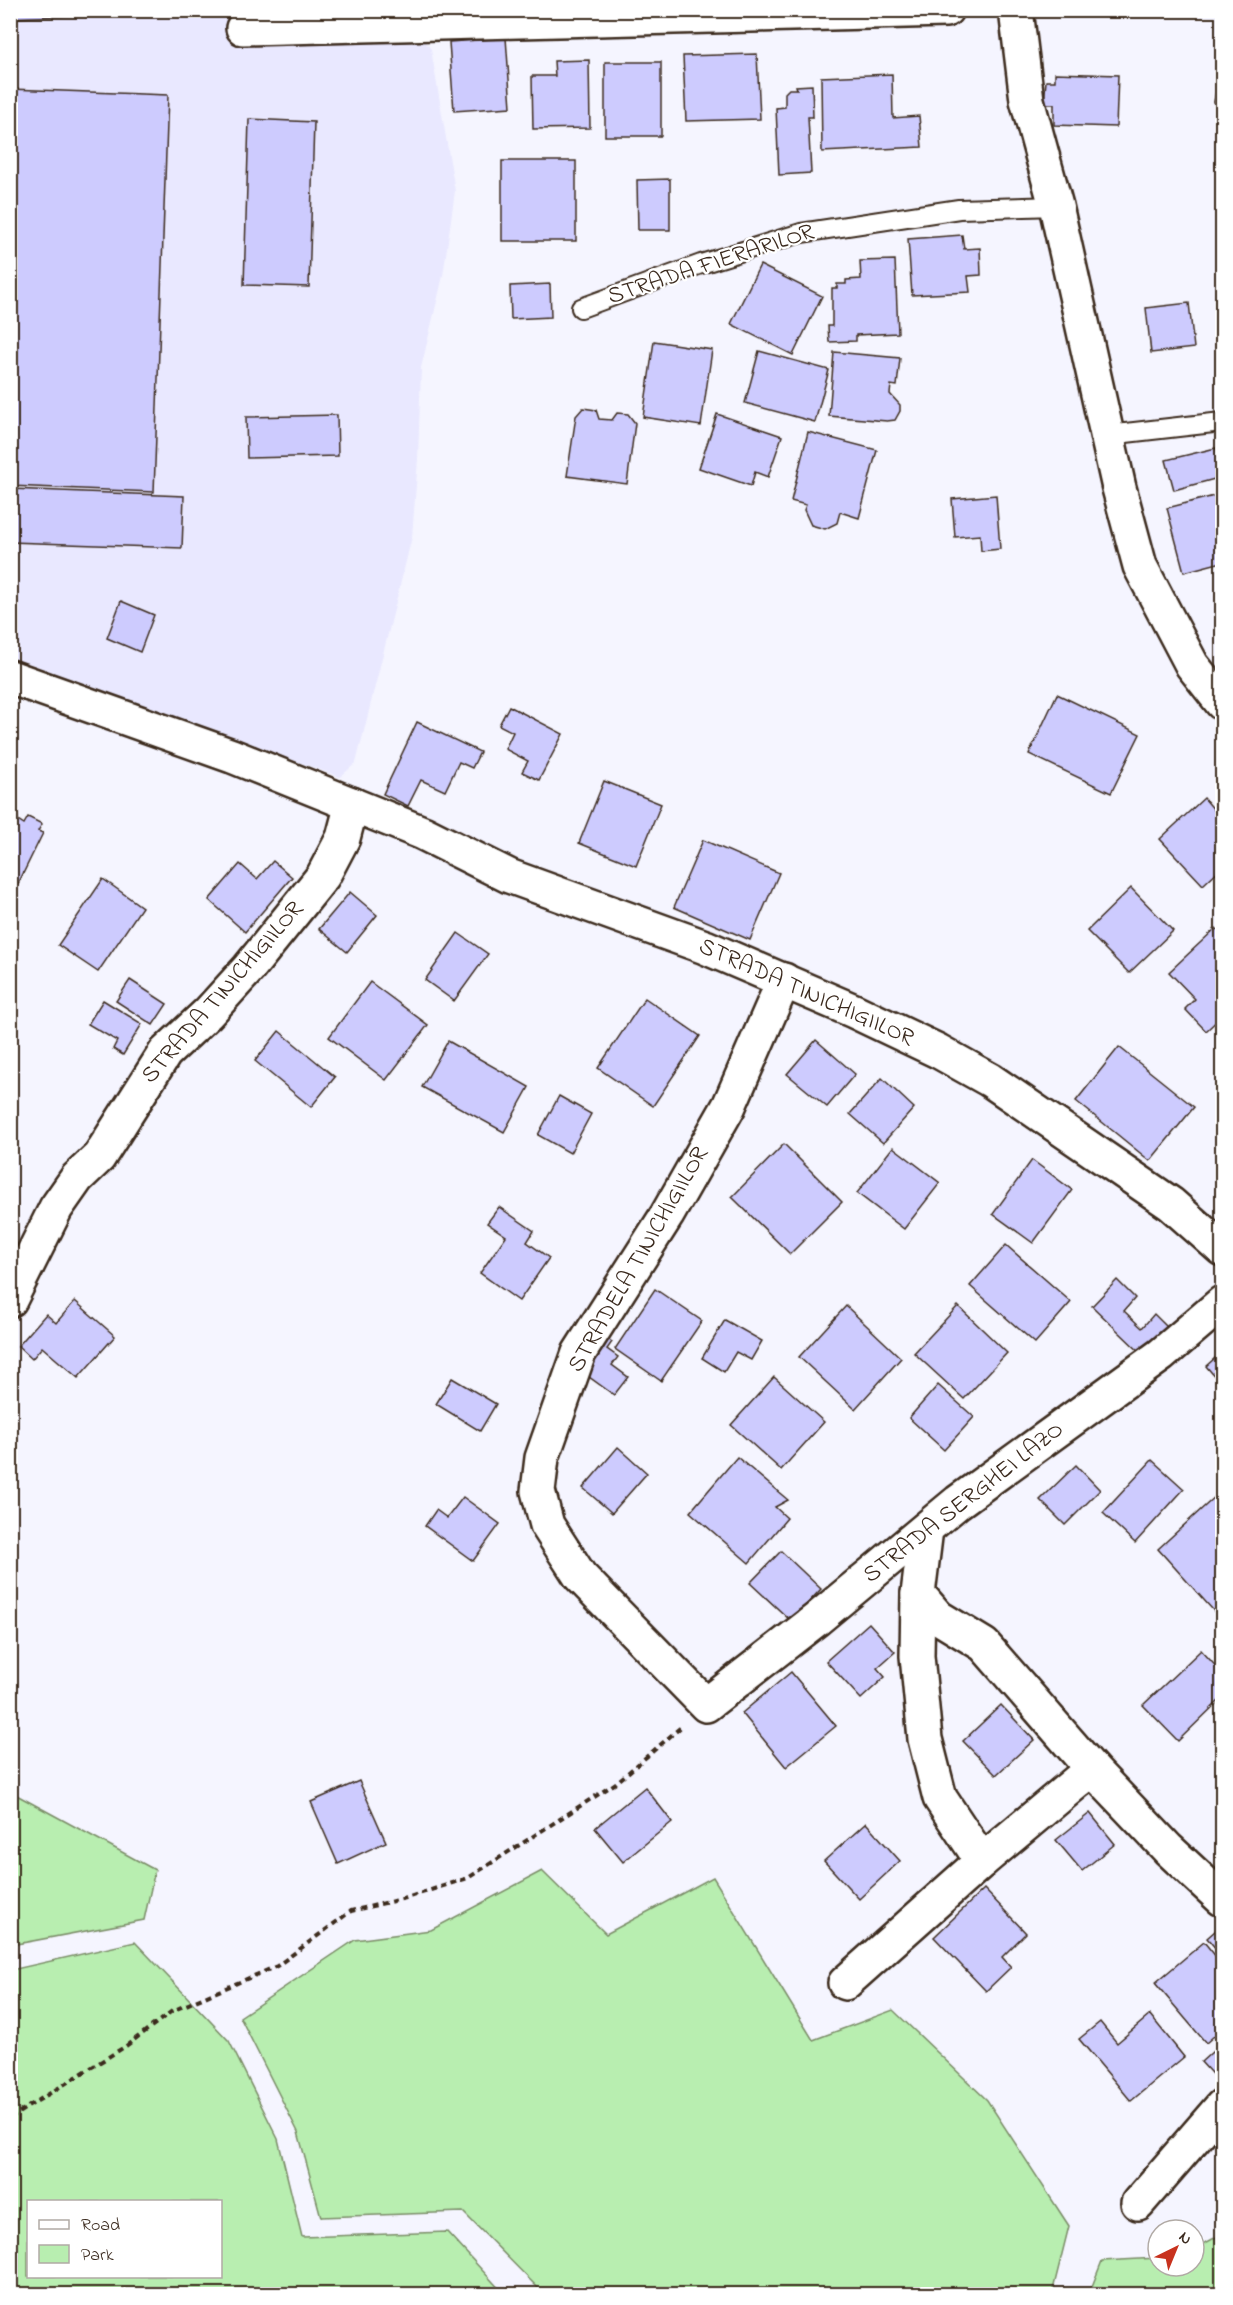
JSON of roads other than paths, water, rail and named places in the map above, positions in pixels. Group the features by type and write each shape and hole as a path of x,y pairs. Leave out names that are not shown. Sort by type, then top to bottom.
{"street":[{"path":"243,27 946,10"},
{"path":"1016,10 1027,100 1056,206 1140,566 1192,665 1222,703"},
{"name":"STRADA TINICHIGIILOR","path":"10,677 232,756 352,804 423,833 509,876 705,947 784,980 927,1046 990,1080 1171,1204 1222,1249"},
{"name":"STRADA TINICHIGIILOR","path":"10,1300 56,1208 77,1178 105,1147 165,1053 208,1013 249,968 323,876 343,838 352,804"},
{"name":"STRADELA TINICHIGIILOR","path":"706,1706 580,1576 547,1525 538,1491 542,1458 579,1353 667,1215 729,1106 784,980"},
{"name":"STRADA SERGHEI LAZO","path":"706,1706 817,1619 958,1502 1161,1355 1222,1303"},
{"path":"926,1529 918,1594 917,1656 925,1739 940,1798 982,1861"},
{"path":"918,1594 938,1617 984,1645 1092,1768 1168,1849 1222,1899"},
{"path":"845,1983 982,1861 1092,1768"},
{"path":"1138,2203 1222,2106"}],"lane":[{"name":"STRADA FIERARILOR","path":"580,308 701,264 801,232 959,209 1056,206"},
{"path":"1108,435 1222,422"}]}
